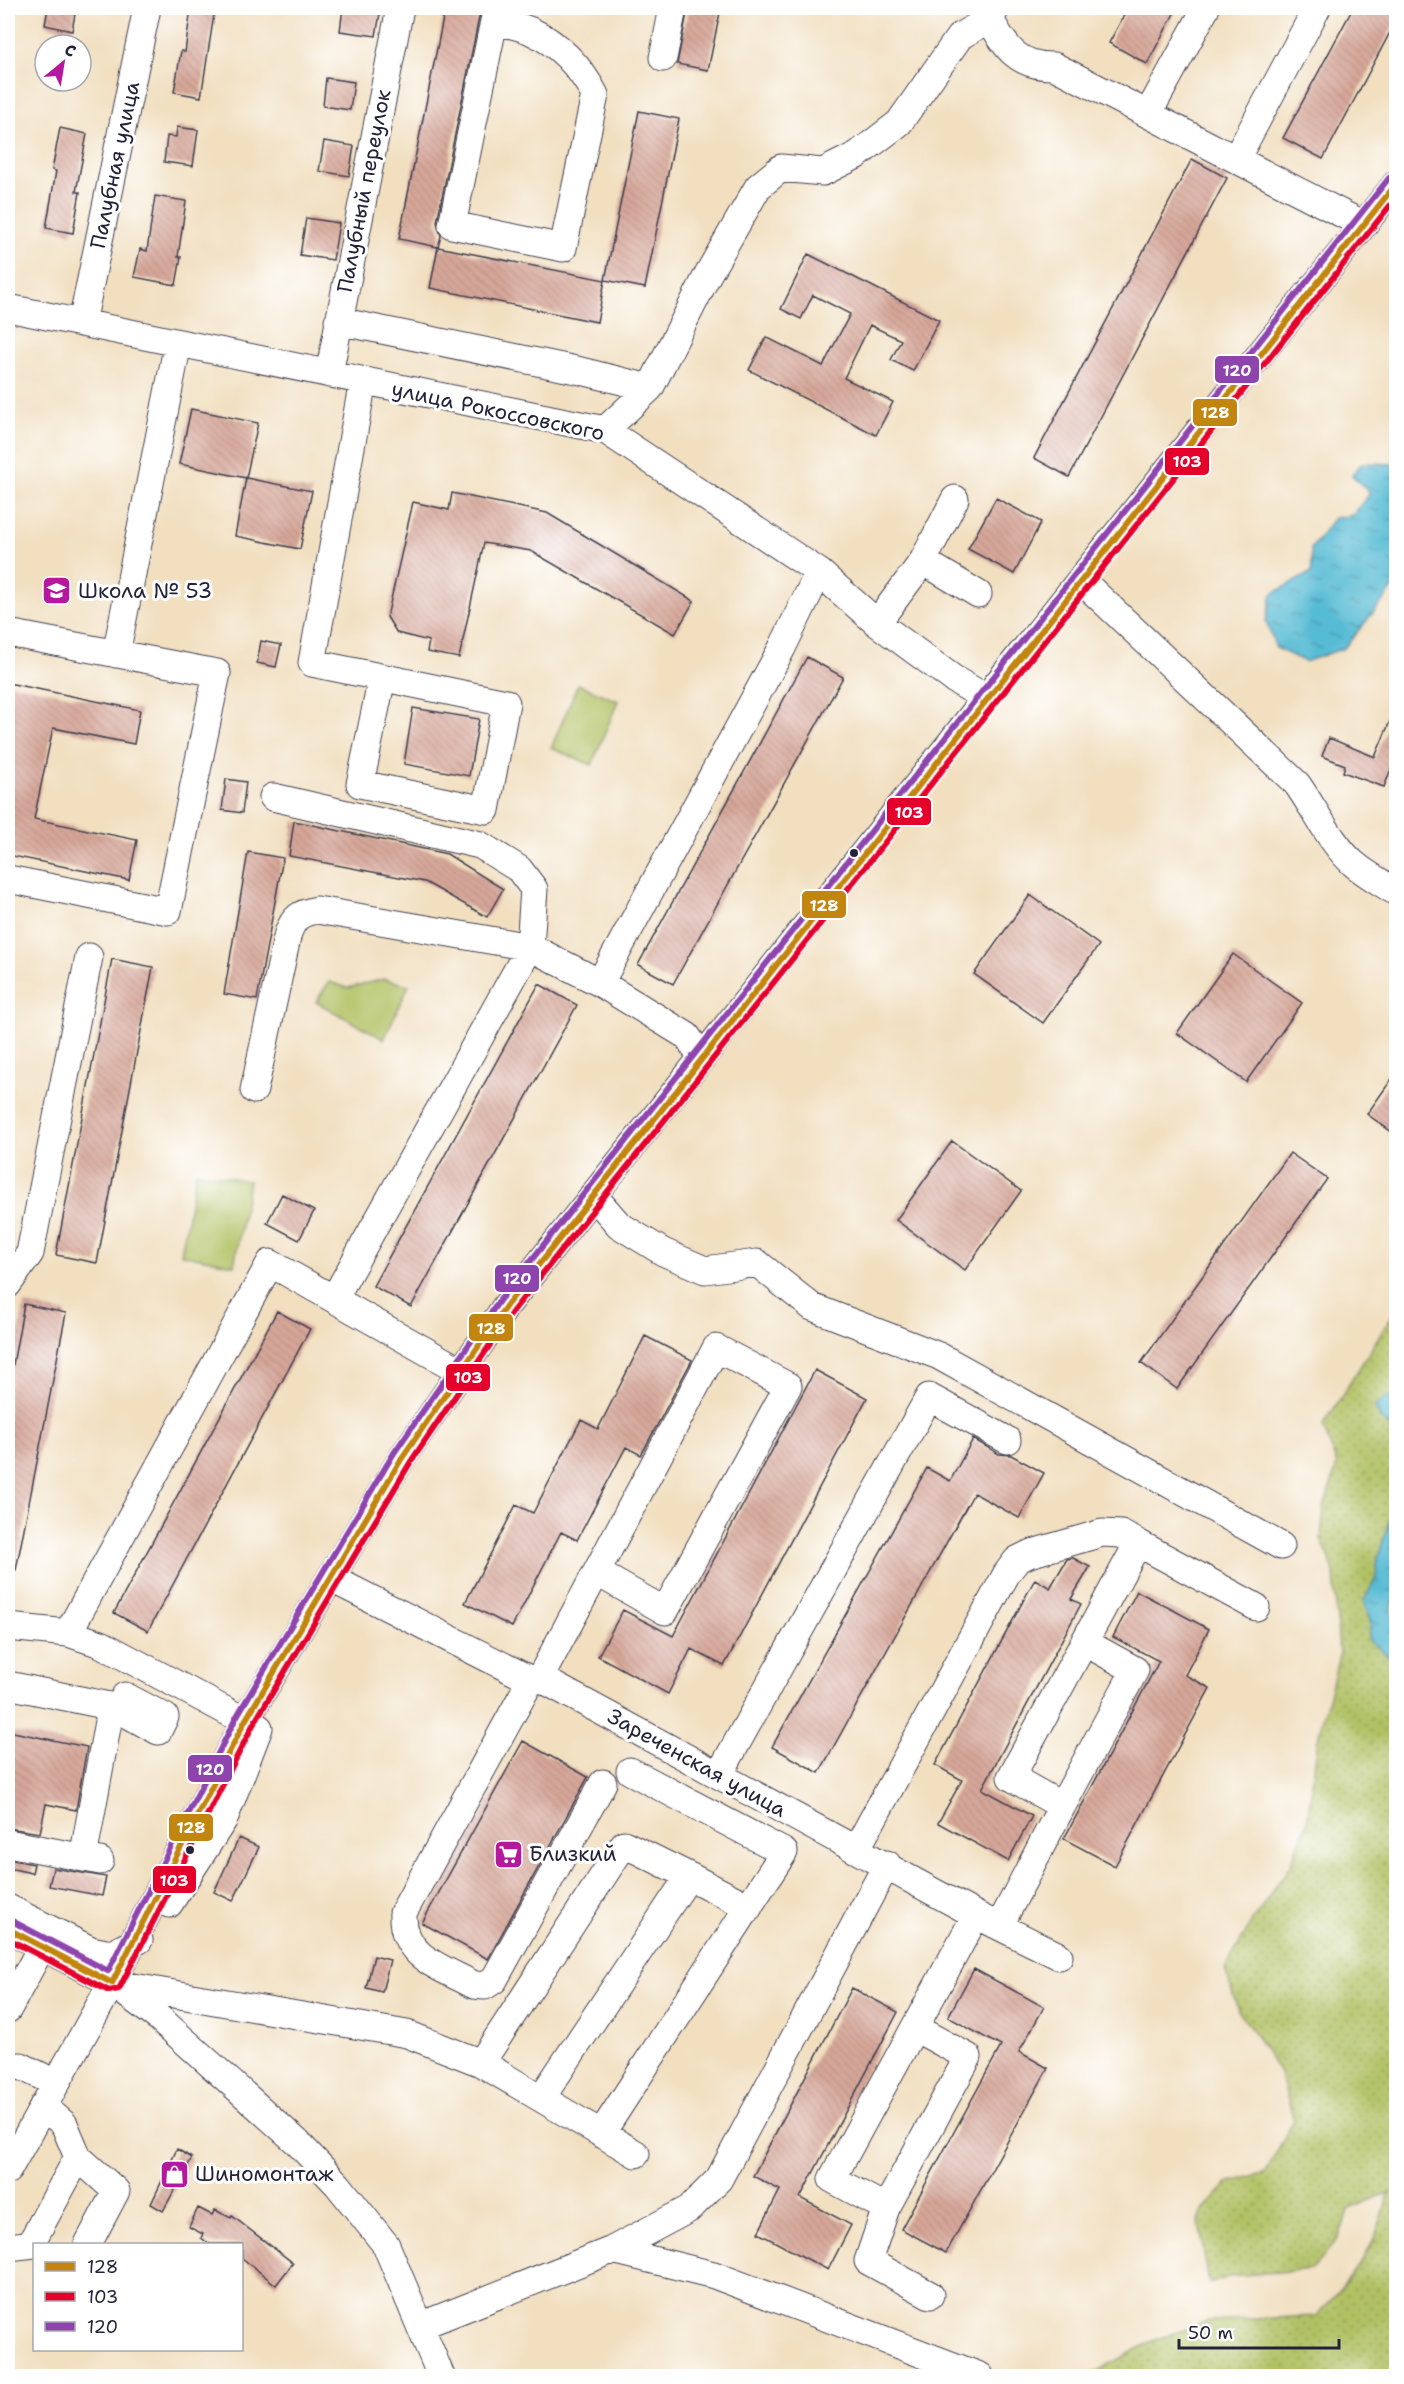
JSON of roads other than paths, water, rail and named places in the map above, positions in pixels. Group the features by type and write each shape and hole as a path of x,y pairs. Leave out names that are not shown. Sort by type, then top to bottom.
{"street":[{"name":"Палубная улица","path":"82,324 147,8"},
{"name":"Палубный переулок","path":"329,374 400,8"},
{"path":"663,58 673,8"},
{"path":"1148,114 1206,8"},
{"path":"1236,159 1317,8"},
{"path":"604,430 650,388 708,274 759,187 781,168 823,172 857,154 899,123 960,36 993,13 1005,48 1038,66 1054,66 1364,225"},
{"path":"496,14 531,31 564,54 584,74 595,95 563,248 452,225 496,14"},
{"path":"8,2170 112,1983 245,1721 332,1579 402,1458 506,1306 1396,184"},
{"name":"улица Рокоссовского","path":"8,308 604,430 819,572 877,623 955,680 986,698"},
{"path":"338,321 582,371 650,388"},
{"path":"116,654 178,343"},
{"path":"363,381 312,663 506,703 486,810 360,784 382,678"},
{"path":"877,623 923,561 955,498"},
{"path":"923,561 978,594"},
{"path":"600,983 782,648 819,572"},
{"path":"1081,580 1297,784 1333,840 1353,863 1396,892"},
{"path":"8,633 217,674 168,911 8,879"},
{"path":"273,797 480,845 519,869 534,889 530,947 334,1299"},
{"path":"254,1090 288,933 293,920 302,913 317,910 530,947 600,983 687,1036 702,1058"},
{"path":"8,1284 30,1253 90,957"},
{"path":"593,1195 619,1225 663,1252 705,1270 757,1263 812,1307 939,1356 1147,1469 1281,1546"},
{"path":"68,1633 270,1263 461,1371"},
{"path":"598,1573 665,1611 788,1386 716,1348 598,1573 535,1679 403,1913 405,1938 412,1948 474,1984 485,1986 494,1980 603,1783"},
{"path":"719,1775 929,1397 1007,1440"},
{"path":"856,1851 1007,1573 1017,1560 1102,1533 1120,1534 1256,1607"},
{"path":"1062,1806 1011,1777 1138,1542"},
{"name":"Зареченская улица","path":"332,1579 535,1679 719,1775 856,1851 887,1864 1059,1956"},
{"path":"8,1627 68,1633 101,1644 245,1721"},
{"path":"886,2208 832,2179 915,2028 1062,1806 1135,1670 1084,1642"},
{"path":"8,1908 91,1950 111,1954 130,1947 150,1933 224,1819 289,1650"},
{"path":"8,1685 116,1708 109,1716 92,1859 8,1843"},
{"path":"601,2133 784,1852 630,1771"},
{"path":"481,2063 624,1844 749,1907"},
{"path":"420,2326 612,2250 689,2208 719,2179 887,1864"},
{"path":"542,2097 689,1876"},
{"path":"8,1929 112,1983 159,2018 297,2142 338,2185 386,2245 441,2376"},
{"path":"8,2009 42,1946"},
{"path":"112,1983 406,2034 481,2063 636,2154"},
{"path":"915,2028 968,2057 886,2208 868,2261 930,2295"},
{"path":"12,2060 49,2094 78,2157 116,2192 89,2243"},
{"path":"25,2245 78,2157"},
{"path":"612,2250 714,2275 980,2376"}],"water":[{"path":"1362,463 1396,464 1396,585 1344,648 1305,662 1276,648 1266,621 1272,594 1312,572 1311,549 1334,518 1353,515 1370,493 1352,475"},
{"path":"1396,1397 1396,1432 1380,1418 1375,1407 1386,1398"},
{"path":"1396,1499 1396,1593 1392,1609 1396,1622 1396,1663 1368,1639 1371,1624 1364,1601 1376,1578 1378,1558"}],"place":[{"name":"Школа № 53","path":"57,591"},
{"name":"Близкий","path":"508,1854"},
{"name":"Шиномонтаж","path":"174,2174"}]}
